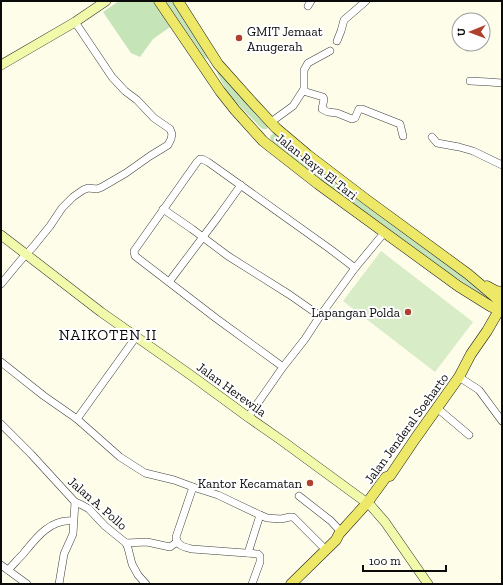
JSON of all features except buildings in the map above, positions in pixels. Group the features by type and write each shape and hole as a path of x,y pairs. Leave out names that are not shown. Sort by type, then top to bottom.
{"main road":[{"path":"1,65 75,22 106,1"},
{"name":"Jalan Raya El Tari","path":"159,1 230,104 264,140 318,184 458,286 490,306 501,309"},
{"name":"Jalan Raya El Tari","path":"178,1 218,64 273,125 314,160 468,274 501,309"},
{"path":"207,72 218,64"},
{"path":"264,140 273,125"},
{"name":"Jalan Herewila","path":"1,235 101,312 369,504 384,522 428,584"},
{"path":"468,274 490,288 502,292"},
{"path":"458,286 484,310 490,330"},
{"name":"Jalan Jenderal Soeharto","path":"291,584 339,536 342,537 369,504 390,482 390,476 436,408 462,373 490,330 501,309"}],"street":[{"path":"337,41 344,20 366,1"},
{"path":"1,284 50,226 62,208 79,192 88,188 97,189 102,187 168,145 171,139 172,134 170,129 154,118 112,77 75,22"},
{"path":"273,125 292,106 303,90 304,70 308,63 330,51"},
{"path":"470,81 502,83"},
{"path":"303,90 323,97 322,109 328,112 336,113 352,119 355,118 359,110 362,109 400,124 403,136"},
{"path":"432,137 437,143 473,151 502,165"},
{"path":"283,367 135,256 134,252 187,175 197,162 200,160 205,160 355,268"},
{"path":"169,282 241,185"},
{"path":"163,209 228,256 290,295 320,316"},
{"path":"248,418 355,268 384,233"},
{"path":"77,418 136,336"},
{"path":"1,362 44,396 77,418 120,457 145,473 174,480 218,495 260,515 272,519 293,518 326,550"},
{"path":"462,373 479,390 502,421"},
{"path":"436,408 469,435"},
{"name":"Jalan A. Pollo","path":"1,424 75,502 89,509 105,526 126,543 132,564 138,575 146,584"},
{"path":"193,487 176,537 177,542 179,545 192,549 258,554 260,558 252,584"},
{"path":"299,496 331,521 339,536"},
{"path":"59,584 64,554 73,534 75,502"},
{"path":"248,553 260,515"},
{"path":"8,570 40,533 50,526 67,521 73,521"},
{"path":"126,543 146,542 170,547 177,542"},
{"path":"1,565 27,584"}],"green space":[{"path":"119,1 153,1 170,27 153,39 140,57 131,53 103,12"},
{"path":"166,1 176,1 208,58 207,59 204,57"},
{"path":"222,69 268,127 267,129 260,127 229,95 217,73"},
{"path":"275,133 430,249 492,301 451,274 321,181 272,142 270,138 271,135"},
{"name":"Lapangan Polda","path":"381,251 473,322 435,372 343,301"}],"place":[{"name":"GMIT Jemaat Anugerah","path":"239,38"},
{"name":"Lapangan Polda","path":"408,312"},
{"name":"Kantor Kecamatan","path":"310,483"}],"district":[{"name":"NAIKOTEN II","path":"108,335"}]}
